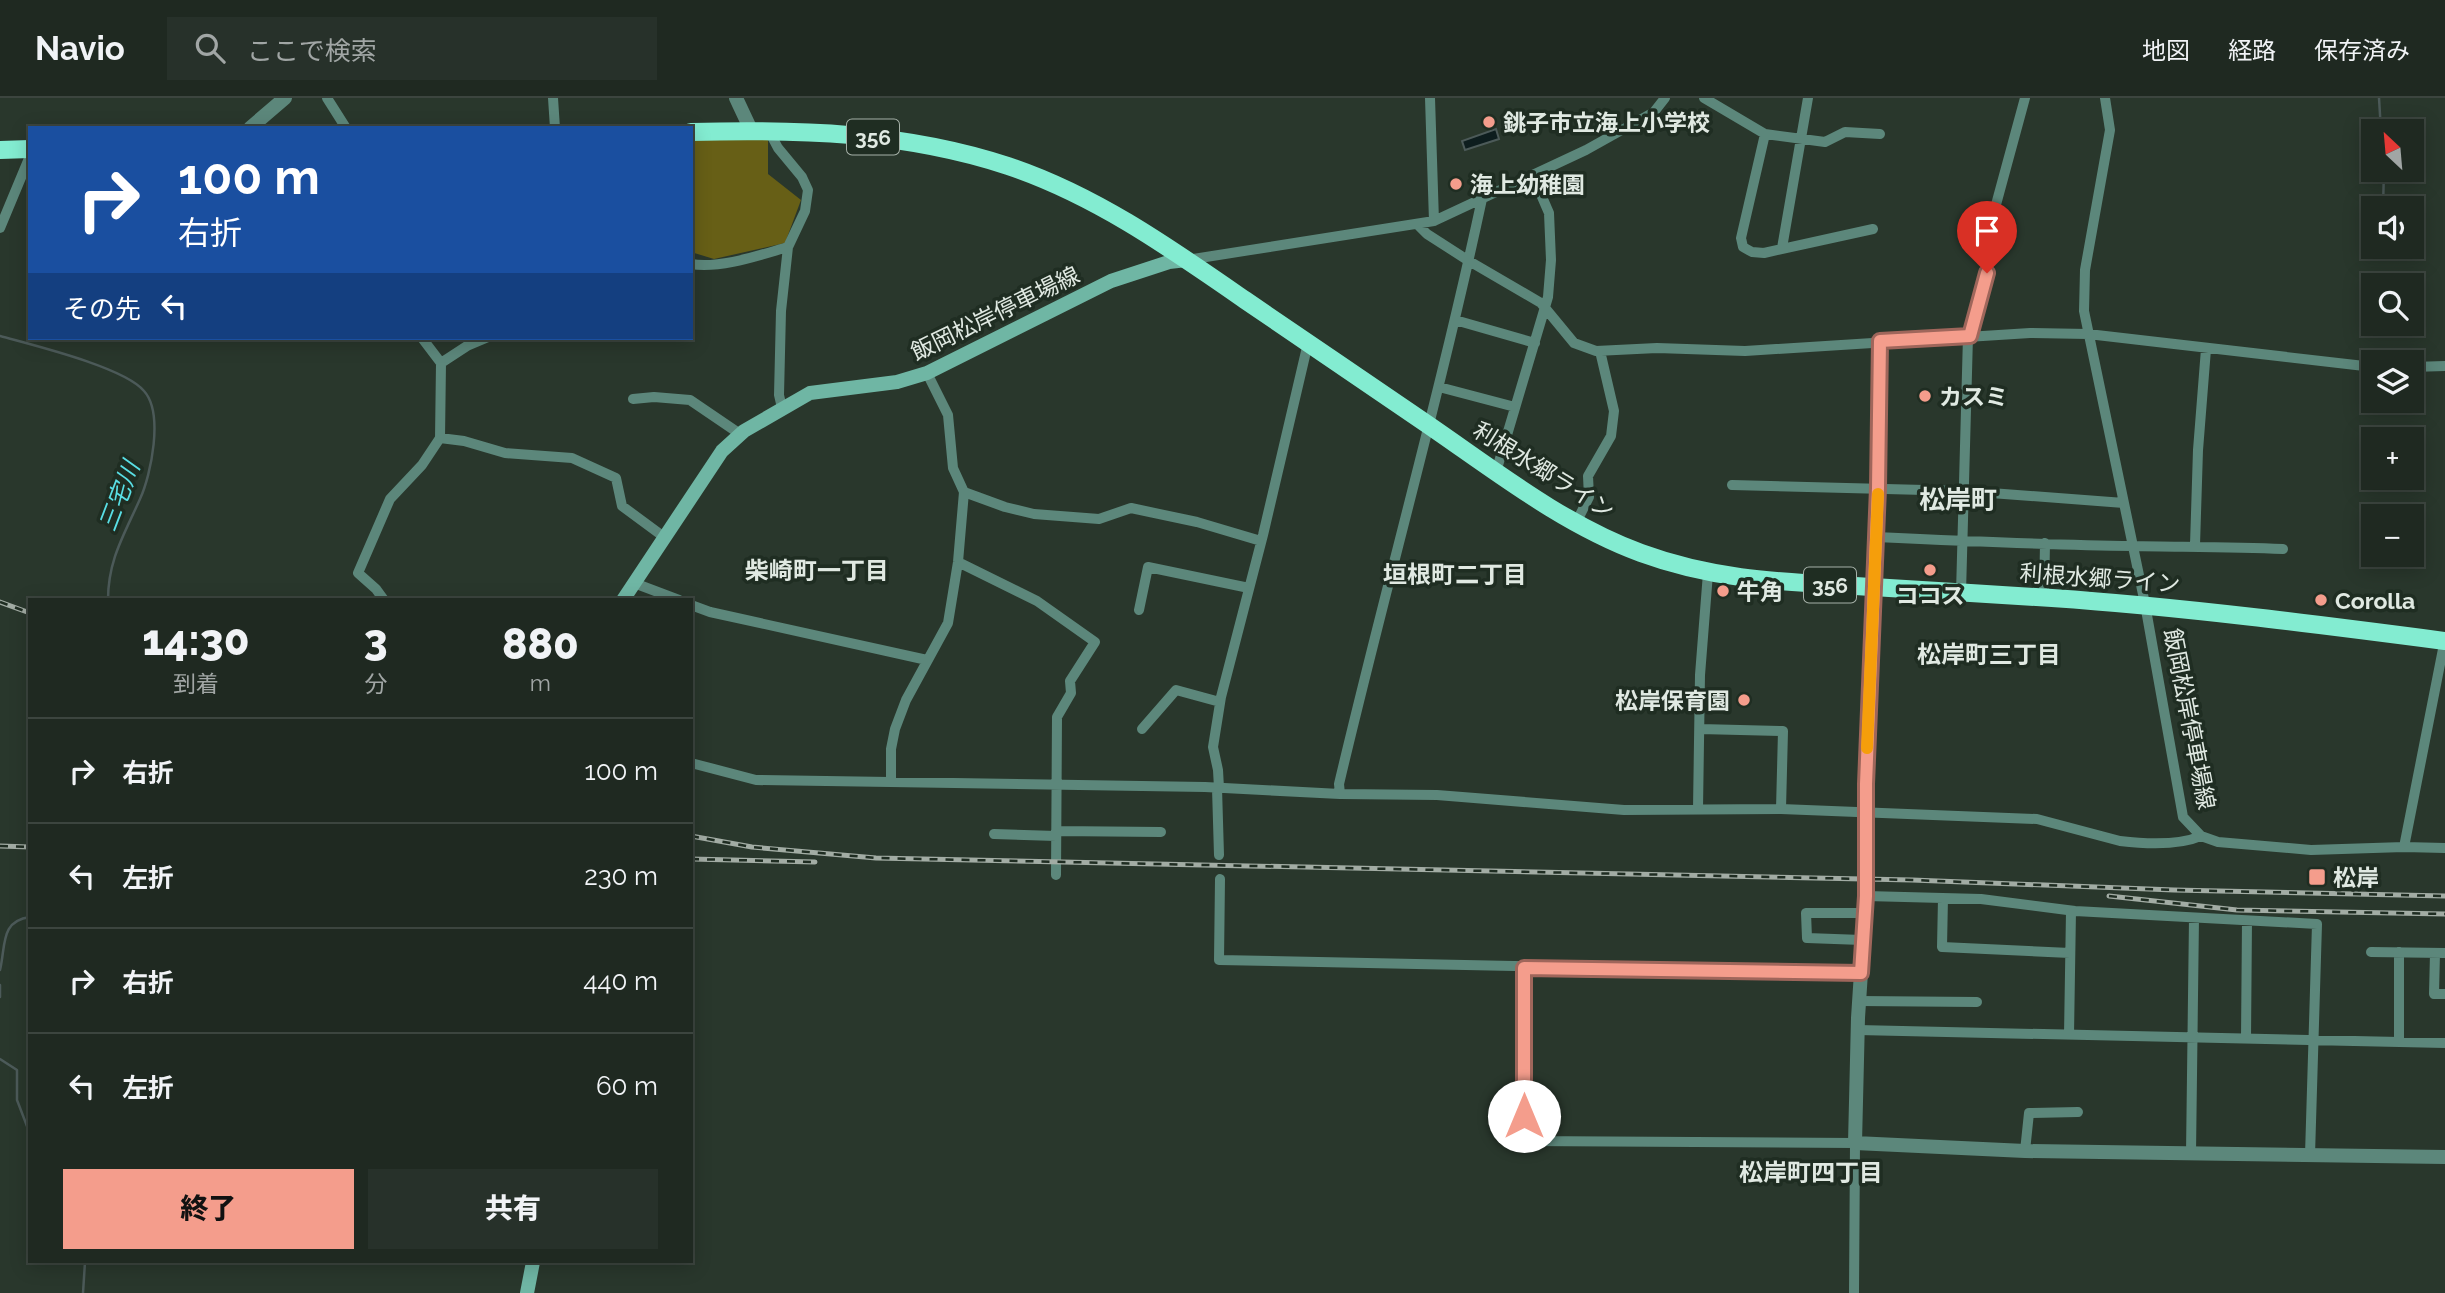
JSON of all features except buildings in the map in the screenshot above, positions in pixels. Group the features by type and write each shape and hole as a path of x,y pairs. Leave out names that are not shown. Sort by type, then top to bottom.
{"highway":[{"name":"利根水郷ライン","path":"693,132 849,134 914,142 1007,166 1048,181 1089,201 1187,260 1576,523 1636,551 1667,562 1744,580 2144,604 2445,640"},
{"path":"0,150 28,149"}],"main road":[{"name":"飯岡松岸停車場線","path":"623,598 722,451 740,434 782,408 818,391 897,382 927,373 1111,281 1169,262 1187,260"},
{"path":"527,1293 533,1263"}],"street":[{"path":"252,126 285,98"},
{"path":"327,98 345,126"},
{"path":"553,98 555,126"},
{"path":"736,98 760,131 802,177 808,190 805,211 788,247 781,311 779,395 782,408"},
{"path":"1430,98 1434,221"},
{"path":"1187,260 1434,221 1586,150 1654,112 1665,98"},
{"path":"1704,98 1765,134 1825,142 1845,132 1880,134"},
{"path":"1782,248 1808,98"},
{"path":"1961,593 1969,336 1987,273 1994,212 2025,98"},
{"name":"飯岡松岸停車場線","path":"2105,98 2110,130 2085,270 2084,311 2133,546 2183,817 2201,836"},
{"path":"1765,134 1741,243 1752,252 1764,253 1873,229"},
{"path":"0,228 28,160"},
{"path":"1496,471 1546,307 1551,260 1549,213 1533,176"},
{"path":"1340,794 1339,784 1377,624 1430,426 1482,199"},
{"path":"1418,225 1469,261 1546,307 1574,343 1600,351 1657,348 1745,351 1969,336 2088,334 2361,366"},
{"path":"693,264 702,266 726,262 788,247"},
{"path":"1455,320 1535,343"},
{"path":"383,598 358,573 390,499 422,465 440,438 441,363 424,340"},
{"path":"441,363 482,340"},
{"path":"1854,1293 1858,1030 1866,896 1865,811 1878,488 1880,341"},
{"path":"1219,855 1218,770 1213,747 1220,702 1308,343"},
{"path":"2195,545 2198,450 2206,349"},
{"path":"1576,523 1590,497 1588,476 1611,436 1614,411 1600,351"},
{"path":"2424,367 2445,366"},
{"path":"891,780 891,748 895,729 906,700 948,623 958,562 964,492 953,468 948,415 927,373"},
{"path":"1439,387 1515,407"},
{"path":"633,399 654,397 690,400 740,434"},
{"path":"440,438 464,441 505,453 572,458 607,472 616,478 622,506 663,537"},
{"path":"1732,485 1964,491 2124,503"},
{"path":"964,492 1004,507 1034,514 1099,519 1131,508 1197,522 1261,541"},
{"path":"1876,537 2283,549"},
{"path":"2044,598 2045,543"},
{"path":"958,562 1037,601 1096,642 1070,681 1071,693 1057,717 1056,875"},
{"path":"1139,610 1148,567 1249,589"},
{"path":"1698,809 1700,675 1708,573"},
{"path":"634,583 674,598"},
{"path":"693,606 710,612 927,660"},
{"path":"2404,847 2445,640"},
{"path":"1142,729 1176,690 1220,702"},
{"path":"1700,729 1783,731 1782,808"},
{"path":"693,764 756,780 1057,783 1437,795 1624,810 1782,808 1865,811 2037,819 2132,843 2188,842 2201,836 2218,842 2311,850 2445,848"},
{"path":"994,834 1161,832"},
{"path":"1220,879 1219,960 1861,973"},
{"path":"1866,896 1981,899 2071,911 2316,924 2311,1155"},
{"path":"1943,898 1942,947 2070,953"},
{"path":"2068,1035 2071,911"},
{"path":"1862,940 1807,938 1806,913 1864,913"},
{"path":"2191,1154 2194,918"},
{"path":"2246,1039 2247,921"},
{"path":"2371,952 2440,953 2434,994 2445,994"},
{"path":"2399,952 2399,1042"},
{"path":"1524,968 1523,1140 1855,1143 2025,1152 2445,1157"},
{"path":"1859,1001 1977,1002"},
{"path":"1858,1030 2445,1043"},
{"path":"2025,1152 2029,1112 2078,1112"}],"shaded area":[{"path":"1496,129 1499,139 1465,150 1462,141"},
{"path":"693,139 768,140 768,174 801,200 785,243 714,259 693,253"}],"waterway":[{"path":"2379,98 2380,119"},
{"path":"2383,196 2384,182"},
{"name":"三宅川","path":"0,336 98,365 133,382 144,391 150,401 154,429 151,460 140,499 114,560 108,598"},
{"name":"三宅川","path":"0,970 9,929 13,923 28,917"},
{"name":"三宅川","path":"0,985 0,997"},
{"name":"三宅川","path":"0,1059 17,1070 17,1100 28,1129"},
{"name":"三宅川","path":"83,1293 85,1263"}],"railway":[{"path":"0,602 28,612"},
{"path":"693,836 752,847 876,858 1912,880 2174,890 2445,896"},
{"path":"0,846 28,847"},
{"path":"693,859 815,862"},
{"path":"2109,896 2237,910 2445,914"}],"slow traffic":[{"path":"1867,748 1878,494"}],"place":[{"name":"銚子市立海上小学校","path":"1489,122"},
{"name":"海上幼稚園","path":"1456,184"},
{"name":"カスミ","path":"1925,396"},
{"name":"ココス","path":"1930,570"},
{"name":"牛角","path":"1723,591"},
{"name":"Corolla","path":"2321,600"},
{"name":"松岸保育園","path":"1744,700"},
{"name":"松岸","path":"2317,877"}],"district":[{"name":"松岸町","path":"1958,500"},
{"name":"柴崎町一丁目","path":"817,570"},
{"name":"垣根町二丁目","path":"1455,574"},
{"name":"松岸町三丁目","path":"1989,654"},
{"name":"松岸町四丁目","path":"1811,1172"}],"route":[{"path":"1524,1116 1524,968 1861,973 1866,896 1866,784 1878,488 1880,341 1970,336 1987,273"}]}
